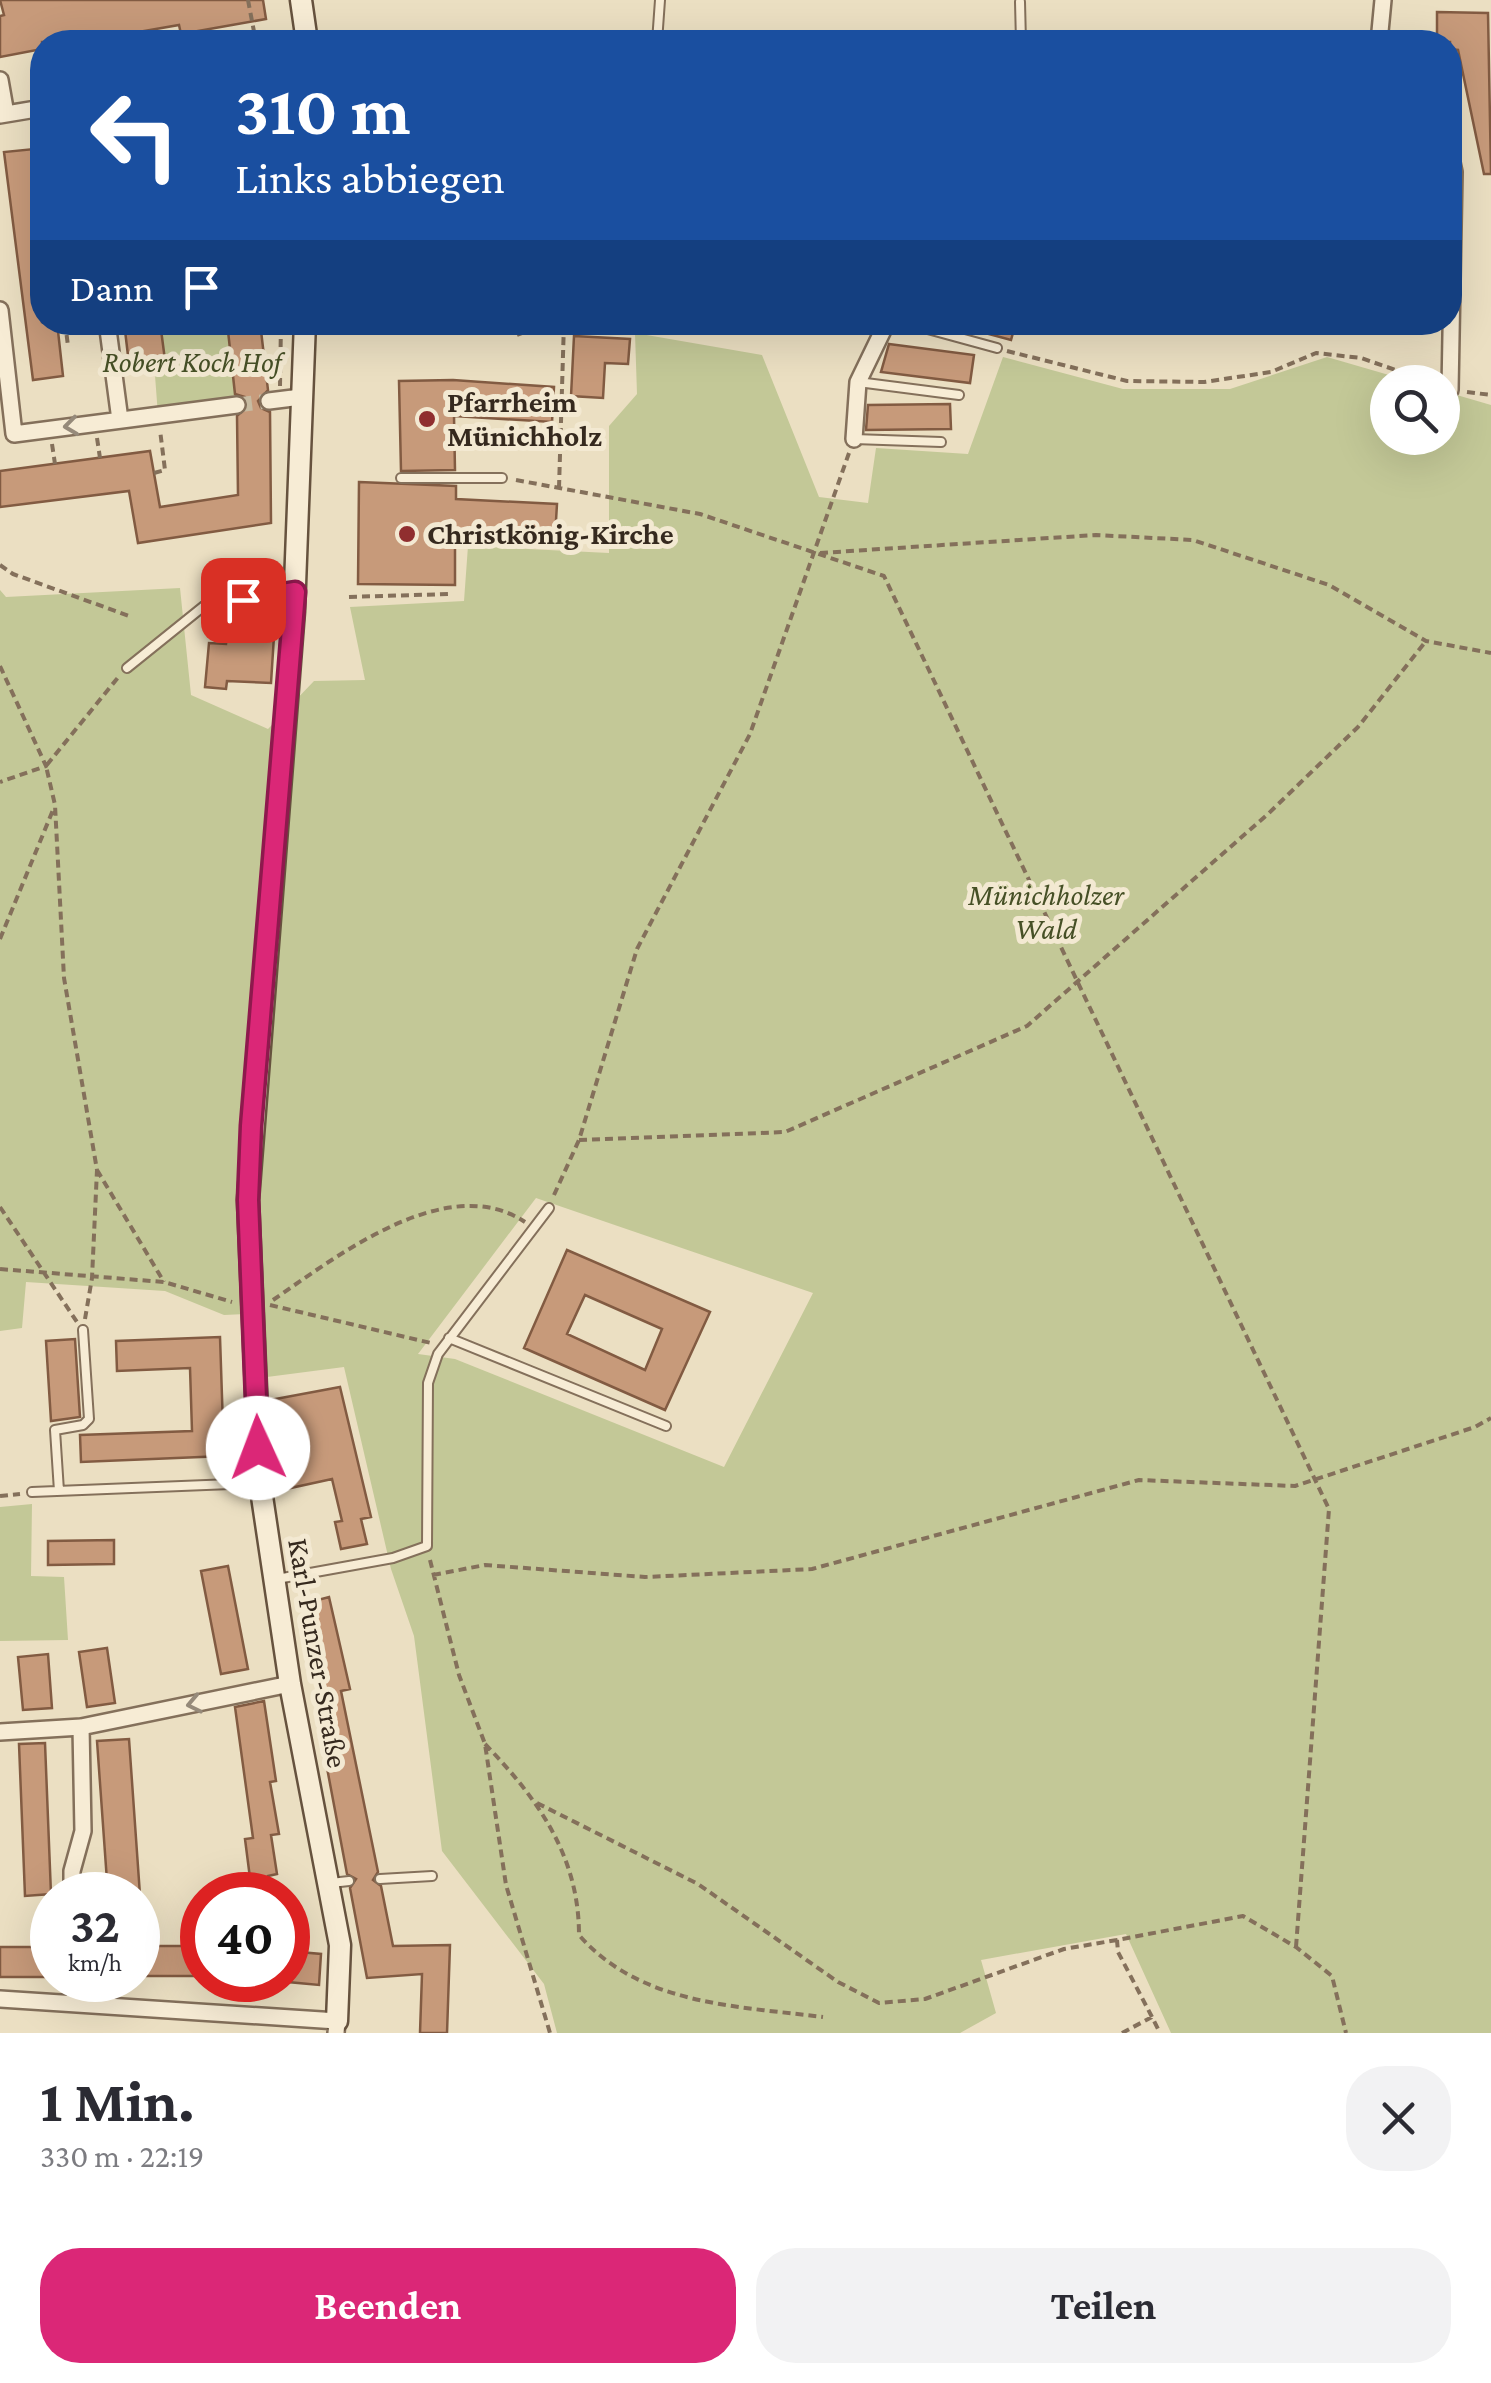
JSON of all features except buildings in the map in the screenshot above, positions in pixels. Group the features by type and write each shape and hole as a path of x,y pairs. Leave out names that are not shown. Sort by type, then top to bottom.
{"street":[{"path":"300,0 304,30"},
{"path":"1380,30 1383,0"},
{"path":"0,80 3,115 30,110"},
{"path":"0,310 14,434 237,405"},
{"path":"109,335 120,420"},
{"name":"Karl-Punzer-Straße","path":"303,335 300,603 251,1126 252,1308 260,1482 273,1580 290,1684 340,1882 337,2027"},
{"path":"854,440 858,382 881,335"},
{"path":"1450,365 1451,335"},
{"path":"274,400 301,398"},
{"path":"0,1732 81,1727 290,1684"},
{"path":"72,1872 83,1831 81,1727"},
{"path":"0,1999 30,2000"},
{"path":"75,2002 337,2027"}],"lane":[{"path":"658,30 660,0"},
{"path":"1020,2 1021,30"},
{"path":"949,335 996,348"},
{"path":"858,382 959,395"},
{"path":"854,440 941,442"},
{"path":"401,478 502,478"},
{"path":"126,668 204,606 300,603"},
{"path":"273,1580 393,1558 427,1546 428,1382 443,1346 549,1208"},
{"path":"59,1491 55,1430 84,1426 89,1420 83,1330"},
{"path":"450,1338 666,1426"},
{"path":"32,1492 260,1482"},
{"path":"380,1880 432,1876"}],"path":[{"path":"248,0 254,30"},
{"path":"67,335 68,346"},
{"path":"274,400 280,335"},
{"path":"559,488 564,335"},
{"path":"996,348 1127,382 1204,382 1271,372 1316,353 1360,358 1380,365"},
{"path":"154,473 165,470 158,415"},
{"path":"549,1208 579,1140 636,949 750,734 854,440"},
{"path":"502,478 700,514 884,576 1329,1510 1296,1947"},
{"path":"816,553 1096,535 1192,540 1329,585 1426,641 1491,653"},
{"path":"0,565 13,574 132,617"},
{"path":"349,597 449,594"},
{"path":"579,1140 785,1132 1028,1026 1270,814 1332,752 1426,641"},
{"path":"0,666 46,766 55,805 64,978 98,1170 92,1278 83,1330"},
{"path":"0,782 46,766 126,668"},
{"path":"0,939 55,805"},
{"path":"98,1170 164,1282"},
{"path":"0,1206 83,1330"},
{"path":"443,1346 268,1304 348,1248 419,1214 473,1206 510,1212 533,1227"},
{"path":"0,1270 164,1282 252,1308"},
{"path":"433,1575 485,1565 645,1576 812,1569 1139,1480 1295,1486 1476,1428 1491,1418"},
{"path":"0,1496 32,1492"},
{"path":"427,1546 459,1675 485,1744 506,1885 550,2033"},
{"path":"485,1744 537,1803 564,1849 579,1900 579,1935 596,1955 663,1993 823,2018"},
{"path":"537,1803 698,1884 838,1982 879,2004 925,1999 1064,1949 1243,1916 1296,1947 1332,1976 1346,2033"},
{"path":"1117,1940 1118,1952 1160,2033"},
{"path":"1122,2033 1152,2018"}],"green space":[{"name":"Robert Koch Hof","path":"152,335 228,335 235,395 158,415"},
{"name":"Münichholzer Wald","path":"635,335 762,355 819,497 868,503 876,448 968,454 1003,357 1123,389 1230,389 1327,357 1370,370 1370,455 1460,455 1460,396 1491,405 1491,2033 1171,2033 1126,1934 981,1960 996,2013 960,2033 557,2033 544,1984 442,1851 414,1636 391,1569 344,1367 267,1377 265,1313 224,1315 165,1291 26,1282 22,1328 0,1331 0,590 6,597 180,588 191,695 268,729 314,681 365,680 350,607 464,601 468,546 609,553 609,426 637,394","holes":["536,1198 813,1293 724,1467 455,1359 418,1354"]},
{"path":"32,1504 31,1576 64,1577 68,1640 0,1641 0,1507"}],"tunnel":[{"path":"237,405 269,401"}],"place":[{"name":"Pfarrheim Münichholz","path":"427,419"},
{"name":"Christkönig-Kirche","path":"407,534"}],"route":[{"path":"243,600 295,592 273,901 251,1126 248,1200 258,1448"}]}
